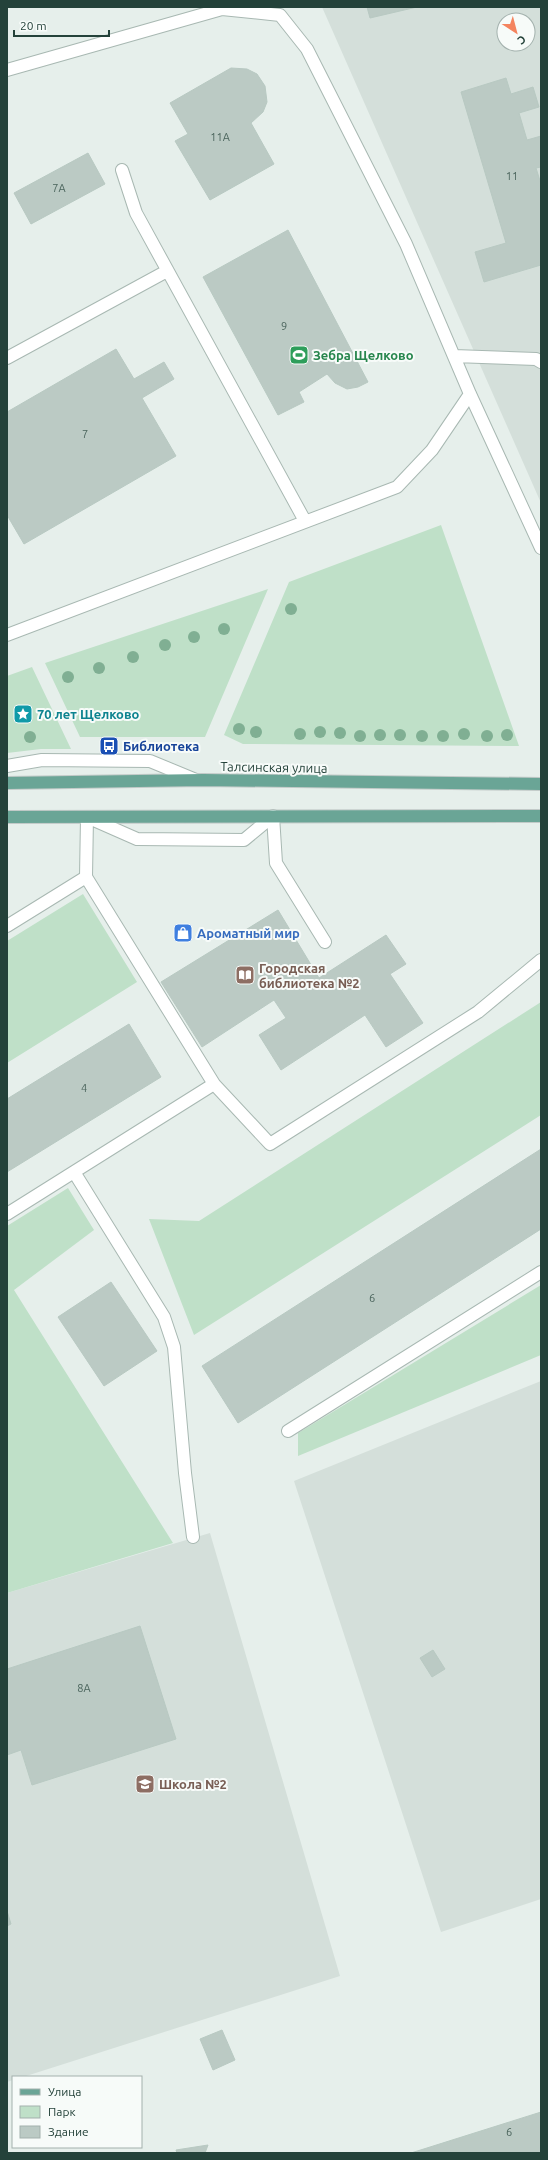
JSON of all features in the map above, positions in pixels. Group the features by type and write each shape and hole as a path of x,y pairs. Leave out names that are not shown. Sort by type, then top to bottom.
{"main road":[{"name":"Талсинская улица","path":"7,783 196,780 541,784"},
{"path":"7,817 541,816"}],"street":[{"path":"7,70 222,10 280,15 307,49 406,244 470,394 541,548"},
{"path":"122,170 136,213 305,521"},
{"path":"7,358 167,271"},
{"path":"454,356 536,359 541,362"},
{"path":"7,635 397,487 432,450 470,394"},
{"path":"7,766 42,760 150,761 196,780"},
{"path":"273,816 244,840 137,839 87,817 86,877 214,1084 270,1144 478,1012 541,960"},
{"path":"273,816 276,863 325,942"},
{"path":"7,926 86,877"},
{"path":"7,1214 214,1084"},
{"path":"74,1172 164,1317 174,1347 185,1473 194,1537"},
{"path":"288,1431 541,1272"}],"shaded area":[{"path":"322,7 541,7 541,503"},
{"path":"541,1381 541,1899 441,1932 294,1481"},
{"name":"Школа №2","path":"210,1533 340,1976 26,2076 12,2076 12,2080 7,2082 7,1593"}],"green space":[{"path":"441,525 519,746 243,744 224,735 289,582"},
{"path":"268,589 205,737 80,737 45,663"},
{"path":"32,667 71,749 41,749 7,753 7,676"},
{"path":"83,894 137,982 7,1063 7,941"},
{"path":"541,1002 541,1115 194,1335 149,1219 199,1221"},
{"path":"68,1188 94,1230 14,1290 173,1543 7,1593 7,1226"},
{"path":"541,1285 541,1355 298,1456 298,1433"}],"building":[{"path":"367,7 417,7 370,18"},
{"path":"231,68 247,69 257,74 265,86 267,102 263,112 251,123 274,164 210,200 175,141 188,134 170,103"},
{"path":"506,78 511,94 533,87 539,107 519,113 527,140 541,136 541,167 536,168 541,184 541,265 484,282 475,252 506,243 461,92"},
{"path":"88,153 105,184 31,224 14,193"},
{"path":"288,230 368,382 358,387 347,389 335,383 327,374 299,392 304,402 278,415 203,277"},
{"path":"116,349 134,379 164,362 174,379 142,398 176,456 24,544 7,515 7,412"},
{"path":"278,910 319,978 386,935 406,964 390,974 423,1023 386,1047 365,1015 281,1070 259,1035 286,1018 274,1000 202,1047 161,982"},
{"path":"129,1024 161,1077 7,1172 7,1099"},
{"path":"541,1149 541,1229 238,1423 202,1366"},
{"path":"111,1282 157,1351 104,1386 58,1317"},
{"path":"140,1626 176,1739 32,1785 21,1750 7,1755 7,1669"},
{"path":"433,1650 445,1669 432,1677 420,1658"},
{"path":"7,1911 11,1924 7,1926"},
{"path":"222,2030 235,2060 213,2070 200,2039"},
{"path":"541,2112 541,2153 411,2153"},
{"path":"208,2145 205,2153 177,2153 176,2150"}],"place":[{"name":"Зебра Щелково","path":"299,355"},
{"name":"70 лет Щелково","path":"23,714"},
{"name":"Библиотека","path":"109,746"},
{"name":"Ароматный мир","path":"183,933"},
{"name":"Городская библиотека №2","path":"245,975"},
{"name":"Школа №2","path":"145,1784"}]}
